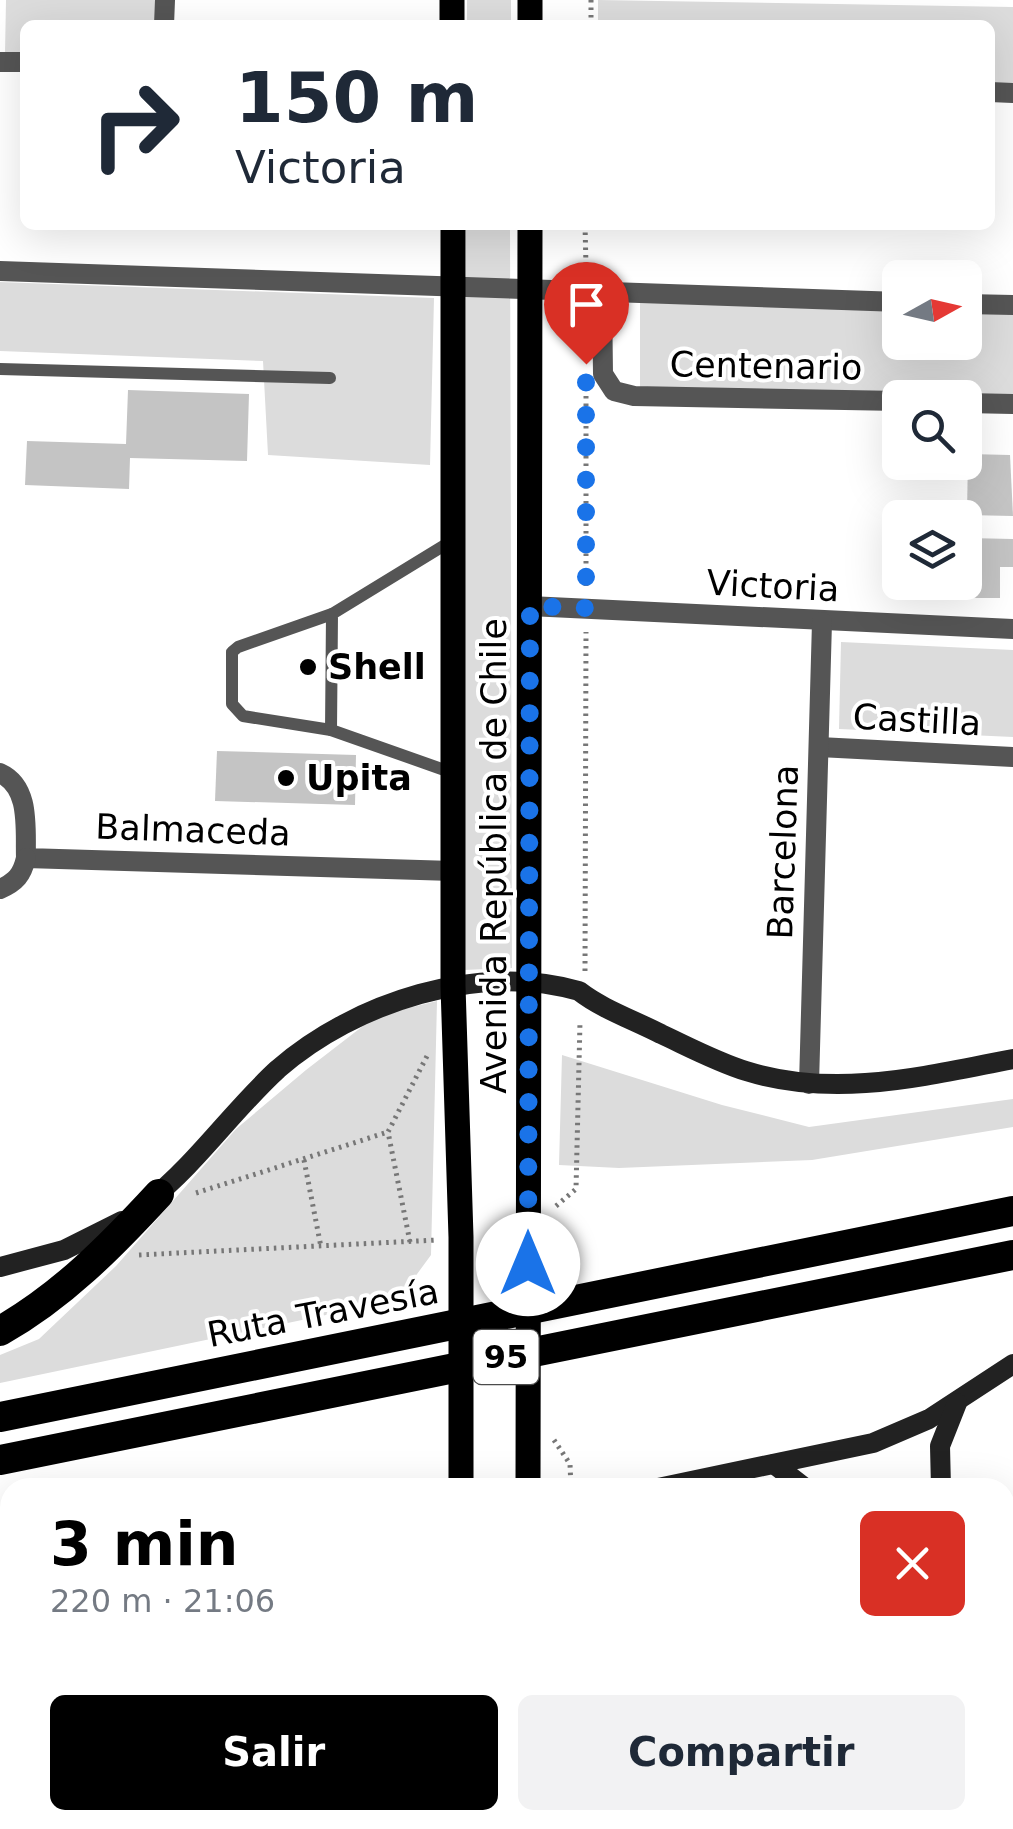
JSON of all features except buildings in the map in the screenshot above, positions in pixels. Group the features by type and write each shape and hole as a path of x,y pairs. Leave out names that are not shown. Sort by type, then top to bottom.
{"highway":[{"path":"0,1331 39,1306 100,1256 158,1194"},
{"name":"Ruta Travesía","path":"0,1416 1013,1211"},
{"name":"95","path":"0,1460 1013,1255"}],"main road":[{"name":"Avenida República de Chile","path":"452,230 453,986 461,1238 460,1478"},
{"name":"Avenida República de Chile","path":"530,230 529,1230 538,1435 530,1478"},
{"path":"0,1267 64,1250 94,1237 158,1194 253,1094 312,1045 390,1005 453,986 528,981 562,986 746,1071 809,1084 870,1085 1013,1058"},
{"path":"706,1478 874,1443 929,1419 1013,1364"},
{"path":"941,1478 940,1446 958,1402"},
{"path":"774,1464 792,1478"}],"street":[{"name":"Centenario","path":"0,272 882,301"},
{"name":"Centenario","path":"594,292 603,374 614,391 634,396 882,402"},
{"path":"982,304 1013,305"},
{"path":"982,403 1013,404"},
{"name":"Victoria","path":"530,606 1013,629"},
{"name":"Barcelona","path":"809,1084 822,622"},
{"name":"Castilla","path":"819,748 1013,757"},
{"path":"0,774 18,788 22,798 26,858 23,872 14,883 0,889"},
{"name":"Balmaceda","path":"26,858 453,871"}],"lane":[{"path":"0,368 330,378"},
{"path":"453,540 332,614 238,646 232,652 232,704 242,716 332,730 453,773"},
{"path":"332,614 332,730"}],"path":[{"path":"586,230 594,292"},
{"path":"552,1209 576,1189 578,1030 584,996 586,382"},
{"path":"410,1242 388,1132 428,1053"},
{"path":"158,1194 196,1193 388,1132"},
{"path":"304,1160 321,1248"},
{"path":"100,1256 321,1248 461,1238"},
{"path":"538,1435 570,1464 571,1478"}],"shaded area":[{"path":"6,0 159,0 158,20 20,20 20,54 5,53"},
{"path":"467,0 511,0 511,20 467,20"},
{"path":"598,0 1013,7 1013,85 995,85 995,20 598,20"},
{"path":"466,230 510,230 512,968 464,970"},
{"path":"0,282 434,298 430,465 268,455 263,361 0,351"},
{"path":"640,300 882,307 882,360 982,360 982,310 1013,311 1013,397 982,396 982,380 882,380 882,395 640,390"},
{"path":"841,642 1013,650 1013,737 839,729"},
{"path":"437,1001 431,1255 398,1300 0,1383 0,1355 39,1339 116,1266 236,1129 376,1016"},
{"path":"562,1055 722,1105 809,1127 1013,1099 1013,1127 812,1160 619,1168 559,1165"}],"place":[{"name":"Shell","path":"308,667"},
{"name":"Upita","path":"286,778"}],"route":[{"path":"528,1264 530,606 586,608 586,364"}]}
